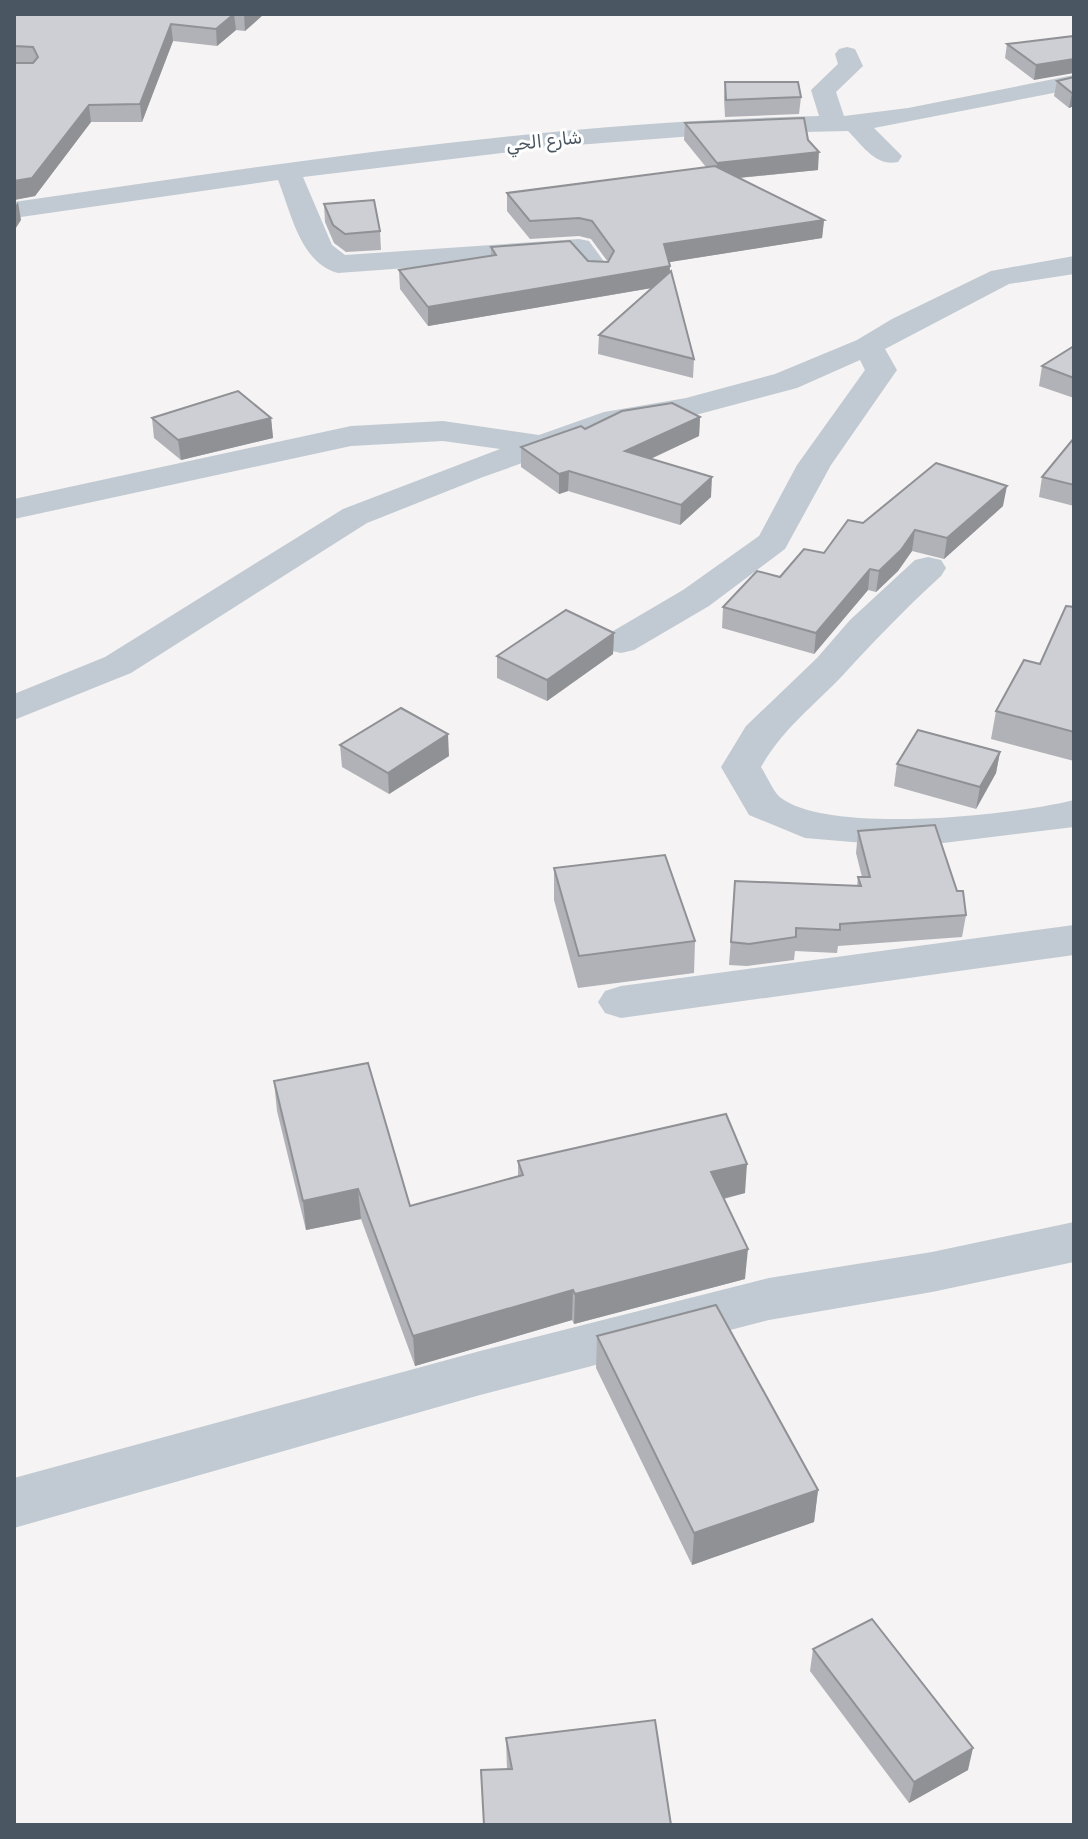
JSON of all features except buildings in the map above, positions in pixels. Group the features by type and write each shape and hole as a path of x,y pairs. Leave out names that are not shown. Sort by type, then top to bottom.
{"street":[{"path":"847,54 851,66 823,90 831,116 846,123 889,156"},
{"name":"شارع الحي","path":"14,210 287,171 551,139 719,126 846,123 908,116 1074,82"},
{"path":"287,171 320,249 338,264 579,247 597,271"},
{"path":"14,708 118,665 355,516 615,419 688,407 786,381 868,346 903,325 1001,277 1074,265"},
{"path":"621,642 696,598 773,542 814,465 881,370 868,346"},
{"path":"14,509 351,436 443,431 543,445"},
{"path":"928,568 863,628 830,666 760,734 741,767 764,806 805,825 911,834 1062,817 1074,813"},
{"path":"621,1002 1074,940"},
{"path":"14,1503 480,1373 769,1299 932,1272 1074,1242"}]}
